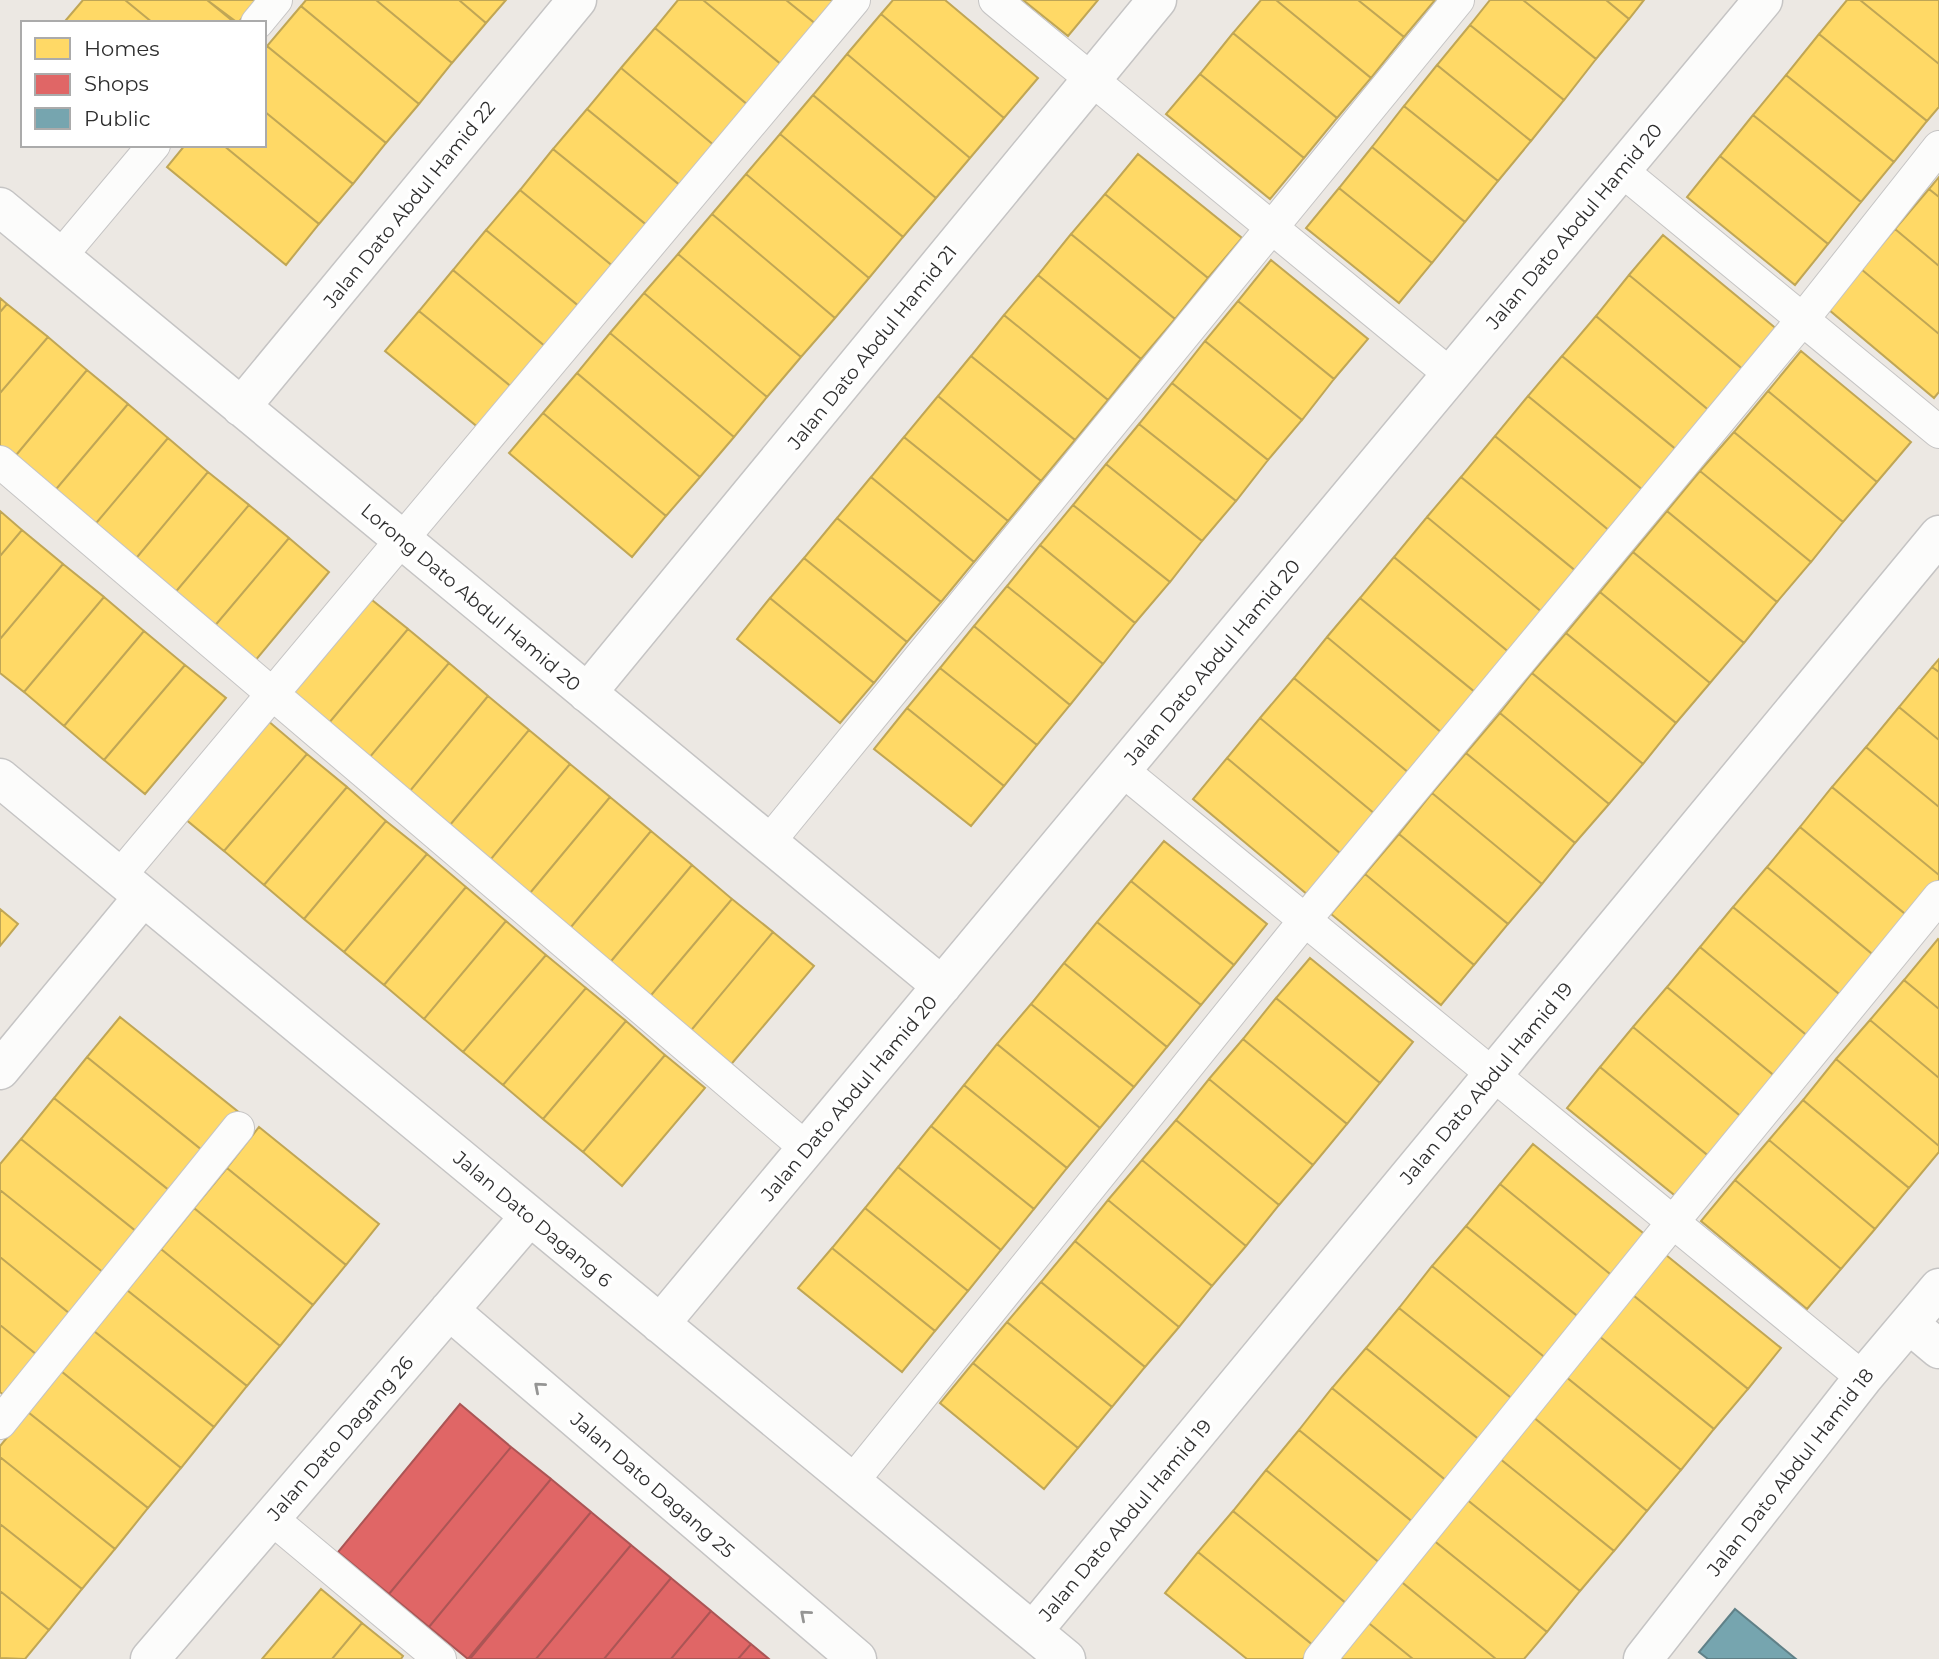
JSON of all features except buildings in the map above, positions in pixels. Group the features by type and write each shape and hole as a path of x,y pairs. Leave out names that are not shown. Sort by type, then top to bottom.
{"street":[{"name":"Jalan Dato Abdul Hamid 22","path":"241,407 577,0"},
{"name":"Jalan Dato Abdul Hamid 21","path":"587,693 1157,0"},
{"name":"Jalan Dato Abdul Hamid 20","path":"660,1324 1763,0"},
{"name":"Lorong Dato Abdul Hamid 20","path":"0,207 942,986"},
{"name":"Jalan Dato Abdul Hamid 19","path":"1032,1631 1939,535"},
{"name":"Jalan Dato Dagang 6","path":"0,778 1066,1659"},
{"path":"0,1070 131,887"},
{"name":"Jalan Dato Dagang 26","path":"150,1659 530,1216"},
{"name":"Jalan Dato Abdul Hamid 18","path":"1643,1659 1863,1378 1939,1288"},
{"name":"Jalan Dato Dagang 25","path":"449,1310 857,1659"},
{"path":"1909,1324 1939,1349"}],"lane":[{"path":"259,21 276,0"},
{"path":"131,887 272,694 854,0"},
{"path":"995,0 1451,375"},
{"path":"768,844 1458,0"},
{"path":"60,257 152,147"},
{"path":"852,1482 1305,920 1803,319 1939,147"},
{"path":"1621,170 1939,432"},
{"path":"0,462 807,1149"},
{"path":"1122,769 1863,1378"},
{"path":"1320,1659 1939,897"},
{"path":"0,1423 239,1128"},
{"path":"271,1518 440,1659"}]}
